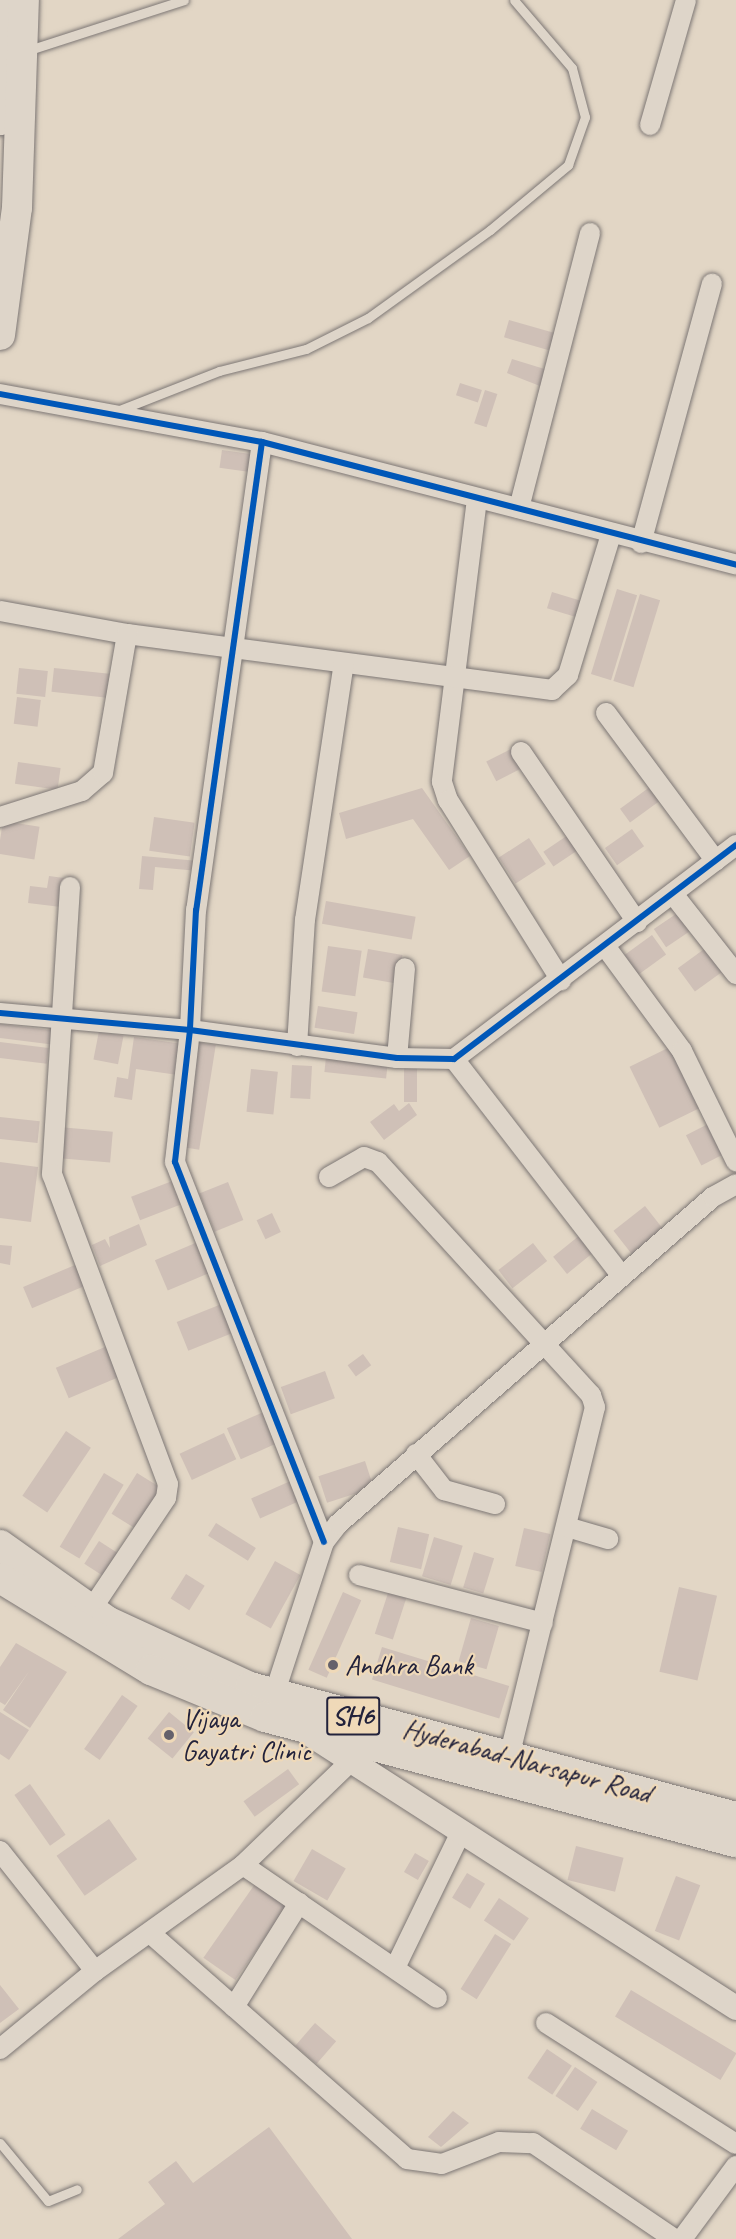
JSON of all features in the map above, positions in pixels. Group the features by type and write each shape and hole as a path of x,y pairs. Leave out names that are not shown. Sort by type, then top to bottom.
{"main road":[{"path":"0,0 6,57 0,120"},
{"path":"0,335 17,208 26,51 24,0"},
{"name":"Hyderabad-Narsapur Road","path":"0,1545 92,1610 132,1635 274,1695 736,1818"},
{"name":"Hyderabad-Narsapur Road","path":"0,1578 151,1670 265,1717 736,1842"}],"street":[{"path":"650,125 686,0"},
{"path":"519,508 590,233"},
{"path":"642,543 712,284"},
{"path":"0,394 262,442 519,508 642,543 736,565"},
{"path":"262,442 196,910 190,1030 175,1162 324,1542"},
{"path":"477,499 441,765 448,800 561,980"},
{"path":"0,611 127,634 552,690 564,684 611,534"},
{"path":"0,817 82,791 103,773 127,634"},
{"path":"297,1046 305,920 344,663"},
{"path":"606,713 716,861"},
{"path":"521,752 637,922"},
{"path":"0,1013 61,1016 190,1030 397,1058 454,1059 736,845"},
{"path":"70,887 52,1174 168,1484 166,1498 92,1610"},
{"path":"673,894 736,974"},
{"path":"605,946 682,1051 736,1161"},
{"path":"397,1058 405,968"},
{"path":"454,1059 622,1276"},
{"path":"329,1177 364,1157 378,1162 543,1345 595,1407 509,1756"},
{"path":"274,1695 324,1542 351,1510 622,1276 736,1184"},
{"path":"416,1454 444,1490 495,1504"},
{"path":"567,1527 608,1539"},
{"path":"359,1575 543,1623"},
{"path":"304,1726 311,1738 351,1761 736,2008"},
{"path":"0,2049 95,1971 243,1865 351,1761"},
{"path":"394,1968 461,1832"},
{"path":"0,1851 95,1971"},
{"path":"243,1865 437,1998"},
{"path":"234,2007 299,1903"},
{"path":"150,1933 407,2159 442,2164 499,2142 533,2143 674,2239"},
{"path":"546,2023 736,2144"},
{"path":"682,2239 736,2166"}],"lane":[{"path":"26,51 184,0"},
{"path":"110,414 219,371 306,349 368,318 562,171 585,117 572,68 514,0"},
{"path":"0,2143 48,2201 77,2189"}],"building":[{"path":"509,320 559,334 554,352 504,337"},
{"path":"512,359 551,371 545,388 507,373"},
{"path":"460,383 482,390 478,402 456,395"},
{"path":"485,390 497,394 487,427 474,423"},
{"path":"222,450 258,455 255,473 219,468"},
{"path":"617,589 637,595 611,680 591,674"},
{"path":"552,592 582,601 577,617 547,608"},
{"path":"640,594 660,600 633,687 613,681"},
{"path":"19,668 48,671 45,697 16,694"},
{"path":"54,668 117,675 114,698 51,692"},
{"path":"17,697 41,700 38,727 14,724"},
{"path":"513,748 523,768 496,781 486,762"},
{"path":"18,762 61,768 58,790 15,784"},
{"path":"654,784 664,798 630,822 620,809"},
{"path":"422,788 470,856 449,870 413,819 346,839 339,813"},
{"path":"154,817 195,823 190,856 149,851"},
{"path":"3,821 40,827 34,859 0,854"},
{"path":"632,829 644,846 617,865 605,848"},
{"path":"574,831 584,846 553,867 543,852"},
{"path":"529,838 546,864 516,884 499,858"},
{"path":"142,856 199,861 198,871 155,867 153,890 139,889"},
{"path":"49,876 64,878 61,907 28,903 30,886 47,888"},
{"path":"326,901 416,917 412,939 322,924"},
{"path":"682,910 694,928 666,947 654,929"},
{"path":"652,935 666,954 639,974 624,955"},
{"path":"328,946 362,951 355,996 322,992"},
{"path":"707,947 724,970 695,992 678,968"},
{"path":"368,949 402,955 397,984 363,978"},
{"path":"318,1006 358,1012 354,1034 315,1028"},
{"path":"0,1024 52,1030 50,1044 0,1038"},
{"path":"99,1031 124,1036 118,1064 93,1059"},
{"path":"134,1037 183,1044 178,1075 136,1069 132,1100 114,1097 117,1077 128,1079"},
{"path":"0,1042 49,1048 47,1064 0,1058"},
{"path":"197,1042 216,1045 199,1150 180,1147"},
{"path":"670,1047 700,1108 659,1128 630,1067"},
{"path":"326,1057 388,1063 386,1078 324,1072"},
{"path":"292,1065 312,1066 310,1099 290,1098"},
{"path":"404,1067 417,1067 417,1102 404,1102"},
{"path":"251,1069 278,1072 273,1115 247,1112"},
{"path":"409,1103 417,1115 384,1140 370,1122 394,1104 399,1111"},
{"path":"0,1117 40,1121 37,1143 0,1139"},
{"path":"710,1123 725,1153 701,1166 686,1135"},
{"path":"59,1127 113,1132 110,1163 56,1158"},
{"path":"0,1162 38,1167 31,1222 0,1218"},
{"path":"175,1180 184,1203 140,1220 131,1197"},
{"path":"228,1182 243,1220 215,1232 199,1194"},
{"path":"645,1206 667,1234 636,1259 613,1231"},
{"path":"272,1213 281,1232 265,1239 257,1220"},
{"path":"139,1224 147,1245 100,1266 92,1245 105,1239 110,1248 109,1237"},
{"path":"585,1231 599,1248 567,1274 553,1257"},
{"path":"200,1241 213,1271 168,1291 155,1260"},
{"path":"533,1243 547,1261 512,1288 498,1270"},
{"path":"0,1245 12,1246 10,1265 0,1263"},
{"path":"82,1262 91,1283 32,1308 23,1287"},
{"path":"224,1303 236,1332 188,1351 177,1322"},
{"path":"112,1344 125,1374 69,1398 56,1368"},
{"path":"363,1354 371,1365 356,1376 348,1365"},
{"path":"325,1371 335,1398 291,1414 281,1387"},
{"path":"268,1410 282,1441 241,1459 227,1428"},
{"path":"66,1431 91,1448 47,1512 22,1496"},
{"path":"224,1433 236,1459 192,1480 180,1454"},
{"path":"365,1461 374,1488 327,1503 318,1476"},
{"path":"104,1473 124,1485 79,1559 60,1547"},
{"path":"137,1473 161,1488 135,1529 112,1514"},
{"path":"295,1479 304,1499 260,1519 251,1499"},
{"path":"216,1523 256,1548 248,1561 208,1536"},
{"path":"398,1527 429,1534 421,1569 390,1562"},
{"path":"524,1528 550,1534 542,1572 515,1566"},
{"path":"434,1537 463,1546 451,1585 422,1576"},
{"path":"99,1541 119,1554 104,1577 84,1564"},
{"path":"474,1552 494,1558 483,1594 463,1587"},
{"path":"275,1561 300,1575 271,1628 245,1614"},
{"path":"186,1574 205,1586 189,1610 171,1599"},
{"path":"679,1587 717,1596 697,1681 659,1672"},
{"path":"389,1590 407,1596 393,1640 375,1634"},
{"path":"343,1592 361,1600 327,1678 308,1670"},
{"path":"471,1618 499,1626 486,1669 459,1661"},
{"path":"16,1643 67,1672 30,1728 3,1710 30,1670 5,1705 0,1702 0,1667"},
{"path":"382,1647 509,1686 499,1718 372,1680"},
{"path":"122,1695 138,1706 100,1760 84,1749"},
{"path":"0,1712 29,1730 9,1760 0,1754"},
{"path":"169,1712 194,1732 172,1759 148,1738"},
{"path":"288,1769 299,1784 255,1817 244,1801"},
{"path":"30,1784 66,1835 50,1846 14,1795"},
{"path":"109,1819 137,1859 85,1896 57,1856"},
{"path":"576,1846 624,1858 615,1892 568,1880"},
{"path":"312,1849 346,1868 327,1901 294,1881"},
{"path":"415,1853 429,1861 418,1880 404,1872"},
{"path":"467,1873 485,1884 470,1909 452,1898"},
{"path":"676,1876 700,1885 679,1940 655,1931"},
{"path":"255,1884 287,1906 235,1980 203,1958"},
{"path":"499,1898 529,1918 514,1941 484,1920"},
{"path":"495,1934 511,1944 477,1999 461,1989"},
{"path":"0,1985 19,2009 0,2023"},
{"path":"631,1990 736,2053 720,2080 615,2017"},
{"path":"315,2023 336,2041 316,2064 295,2046"},
{"path":"547,2049 572,2066 552,2095 527,2078"},
{"path":"575,2067 597,2082 578,2111 555,2096"},
{"path":"592,2109 628,2131 616,2150 580,2129"},
{"path":"453,2111 469,2123 441,2147 428,2137"},
{"path":"269,2127 352,2239 118,2239 165,2204 148,2182 176,2161 193,2183"}],"cycle path":[{"path":"0,394 262,442 736,565"},
{"path":"262,442 196,910 190,1030 175,1162 324,1542"},
{"path":"0,1013 190,1030 397,1058 454,1059 736,845"}],"place":[{"name":"Andhra Bank","path":"333,1665"},
{"name":"Vijaya Gayatri Clinic","path":"169,1735"}]}
